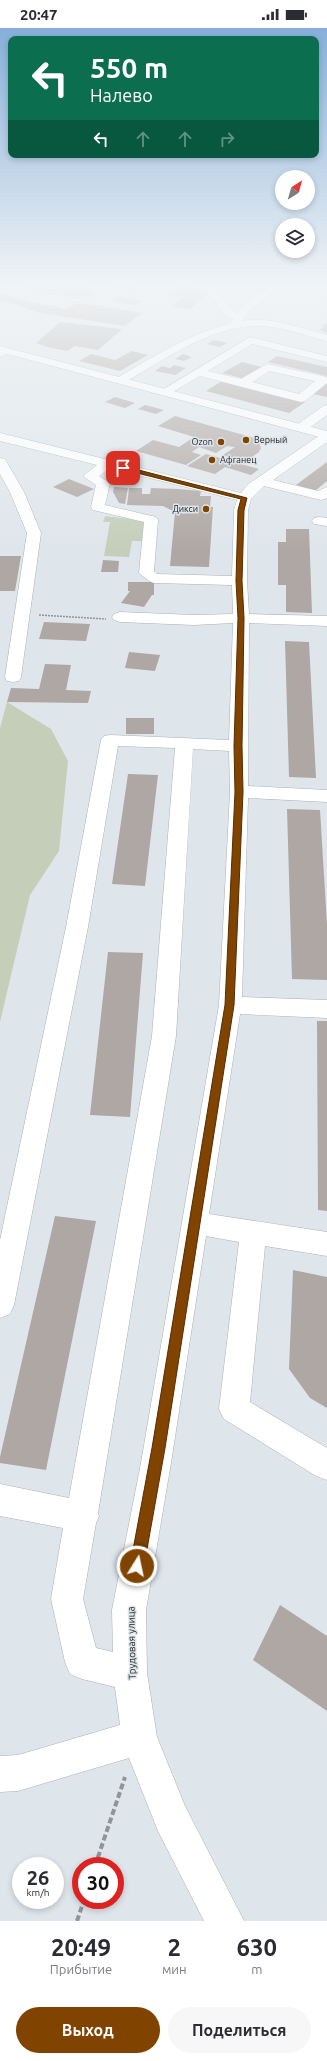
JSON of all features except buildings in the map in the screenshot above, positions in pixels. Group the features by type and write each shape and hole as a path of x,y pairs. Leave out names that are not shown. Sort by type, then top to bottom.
{"street":[{"path":"103,375 301,428 323,430"},
{"path":"122,380 131,375"},
{"path":"165,392 193,375"},
{"path":"212,375 301,398 324,380 304,375"},
{"path":"246,381 254,375"},
{"path":"323,430 327,409"},
{"path":"239,581 154,578 147,576 146,573 151,520 96,513 103,483 90,476 103,467 244,498 248,492 323,430 327,422"},
{"path":"301,428 323,430"},
{"path":"0,437 103,467 157,485"},
{"path":"0,462 17,492 34,533 13,677"},
{"path":"262,481 321,496 327,491"},
{"name":"Трудовая улица","path":"225,1921 171,1818 139,1737 130,1673 129,1610 156,1463 230,1005 239,792 238,746 241,618 239,581 241,510 244,498"},
{"path":"120,617 194,620 241,618 327,625"},
{"path":"0,1305 75,935 110,740 238,746"},
{"path":"130,1673 82,1662 67,1599 83,1516 164,1036 184,743"},
{"path":"239,792 327,796"},
{"path":"230,1005 327,1010"},
{"path":"195,1223 327,1244"},
{"path":"253,1232 234,1409 327,1465"},
{"path":"0,1500 83,1516"},
{"path":"0,1774 18,1773 139,1737"}],"path":[{"path":"98,1857 127,1773"},
{"path":"77,1921 81,1909"}],"green space":[{"path":"105,516 146,521 143,541 132,541 129,557 104,556 110,522 103,522"},
{"path":"7,702 51,729 68,761 59,851 30,895 0,1022 0,728"}],"place":[{"name":"Верный","path":"246,440"},
{"name":"Ozon","path":"221,442"},
{"name":"Афганец","path":"212,460"},
{"name":"Дикси","path":"206,509"}],"route":[{"path":"123,468 244,498 241,510 239,581 241,618 238,746 239,792 230,1005 212,1109 193,1238 137,1566"}]}
